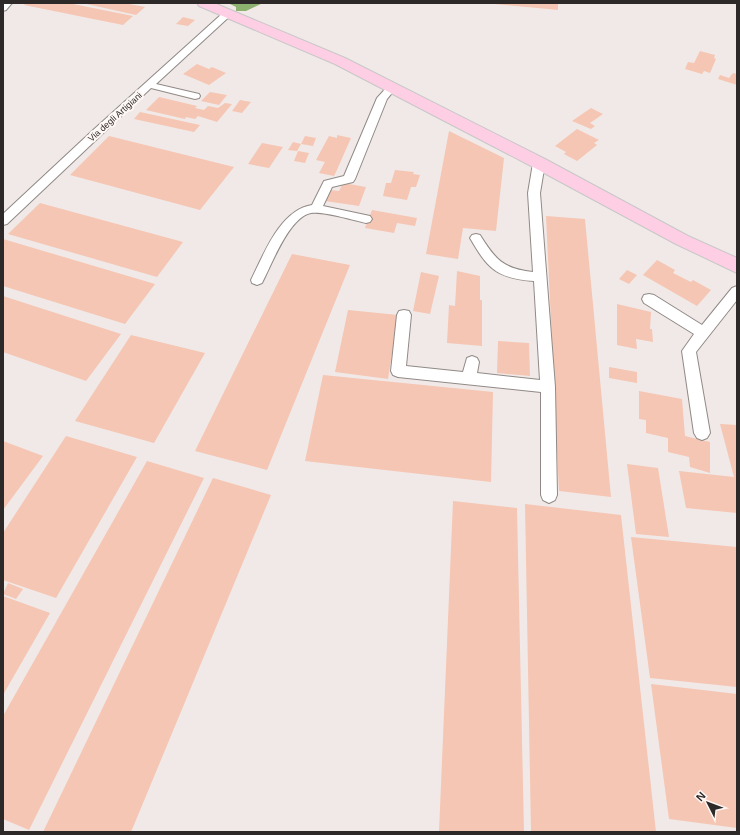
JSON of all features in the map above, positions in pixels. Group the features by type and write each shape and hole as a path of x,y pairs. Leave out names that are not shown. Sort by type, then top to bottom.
{"main road":[{"path":"202,3 309,47 539,163 682,240 737,266"}],"lane":[{"path":"3,8 8,3"},
{"name":"Via degli Artigiani","path":"3,221 95,134 228,14"},
{"path":"149,85 195,96"},
{"path":"316,209 328,184 348,179 382,98 390,88"},
{"path":"539,163 534,193 548,387 549,495"},
{"path":"257,280 288,225 295,216 307,209 316,209 366,219"},
{"path":"476,238 491,261 504,270 521,276 540,277"},
{"path":"702,433 689,351 737,291"},
{"path":"649,299 703,333"},
{"path":"404,315 398,371 548,387"},
{"path":"469,378 472,362"}],"green space":[{"path":"228,3 263,3 246,11 236,11 236,7"}],"building":[{"path":"26,3 68,3 133,16 123,25 24,5"},
{"path":"82,3 124,3 145,7 136,15"},
{"path":"558,3 558,10 494,4"},
{"path":"183,17 195,20 188,26 176,24"},
{"path":"700,51 715,55 714,58 716,59 710,73 704,71 702,74 685,69 688,62 694,63"},
{"path":"197,64 209,69 212,67 226,73 209,85 183,74"},
{"path":"733,73 737,74 737,85 718,79 720,75 729,78"},
{"path":"210,92 227,95 219,105 201,101"},
{"path":"159,97 197,106 195,108 204,110 208,106 218,108 225,103 232,104 217,122 198,116 195,119 186,117 185,119 146,110"},
{"path":"240,100 251,102 242,113 232,111"},
{"path":"591,108 603,114 590,123 595,126 591,129 572,121"},
{"path":"140,112 200,125 194,132 134,119"},
{"path":"577,129 599,140 594,143 597,145 577,161 564,154 566,152 555,146"},
{"path":"449,131 504,158 496,231 463,228 458,259 426,254"},
{"path":"337,135 351,138 336,172 334,176 319,173 325,162 316,160 329,136 337,138"},
{"path":"109,136 234,167 200,210 70,175"},
{"path":"305,136 316,138 313,146 301,144"},
{"path":"293,142 301,144 297,151 288,150"},
{"path":"262,143 283,147 269,168 248,164"},
{"path":"298,151 309,153 305,163 294,161"},
{"path":"395,170 414,172 413,174 420,175 416,187 411,187 407,200 383,196 386,183 391,183"},
{"path":"343,183 366,187 359,206 325,201 330,190 339,191"},
{"path":"40,203 183,242 157,277 8,234"},
{"path":"372,210 417,218 415,226 397,223 394,233 365,228"},
{"path":"546,216 585,219 611,497 559,491"},
{"path":"3,239 155,284 125,324 3,286"},
{"path":"292,254 350,265 267,470 195,451"},
{"path":"657,260 675,270 673,273 691,282 693,280 711,290 697,306 643,275"},
{"path":"627,270 637,275 629,284 619,279"},
{"path":"457,271 480,276 480,300 482,300 482,346 447,343 449,305 455,306"},
{"path":"421,272 439,276 430,314 413,311"},
{"path":"3,296 121,334 86,381 3,352"},
{"path":"617,304 651,312 650,329 652,329 653,342 636,339 637,349 617,345"},
{"path":"348,310 398,315 388,379 335,372"},
{"path":"131,335 205,353 154,443 75,421"},
{"path":"498,341 529,343 530,376 497,373"},
{"path":"609,367 637,372 637,383 609,378"},
{"path":"323,375 493,392 491,482 305,461"},
{"path":"639,391 682,399 685,436 710,442 710,473 690,467 689,457 668,452 668,438 646,433 646,420 639,419"},
{"path":"720,424 737,425 737,513 686,508 679,471 734,477"},
{"path":"66,436 137,457 56,598 3,580 3,533"},
{"path":"3,441 43,456 3,510"},
{"path":"147,461 204,478 29,830 3,819 3,716"},
{"path":"627,464 658,468 669,537 636,534"},
{"path":"213,478 271,495 131,832 43,832"},
{"path":"453,501 517,508 524,832 439,832"},
{"path":"525,504 621,515 656,832 531,832"},
{"path":"631,537 737,547 737,687 650,678"},
{"path":"8,583 23,589 16,599 3,594"},
{"path":"3,596 50,613 3,695"},
{"path":"651,684 737,694 737,828 669,819"}]}
